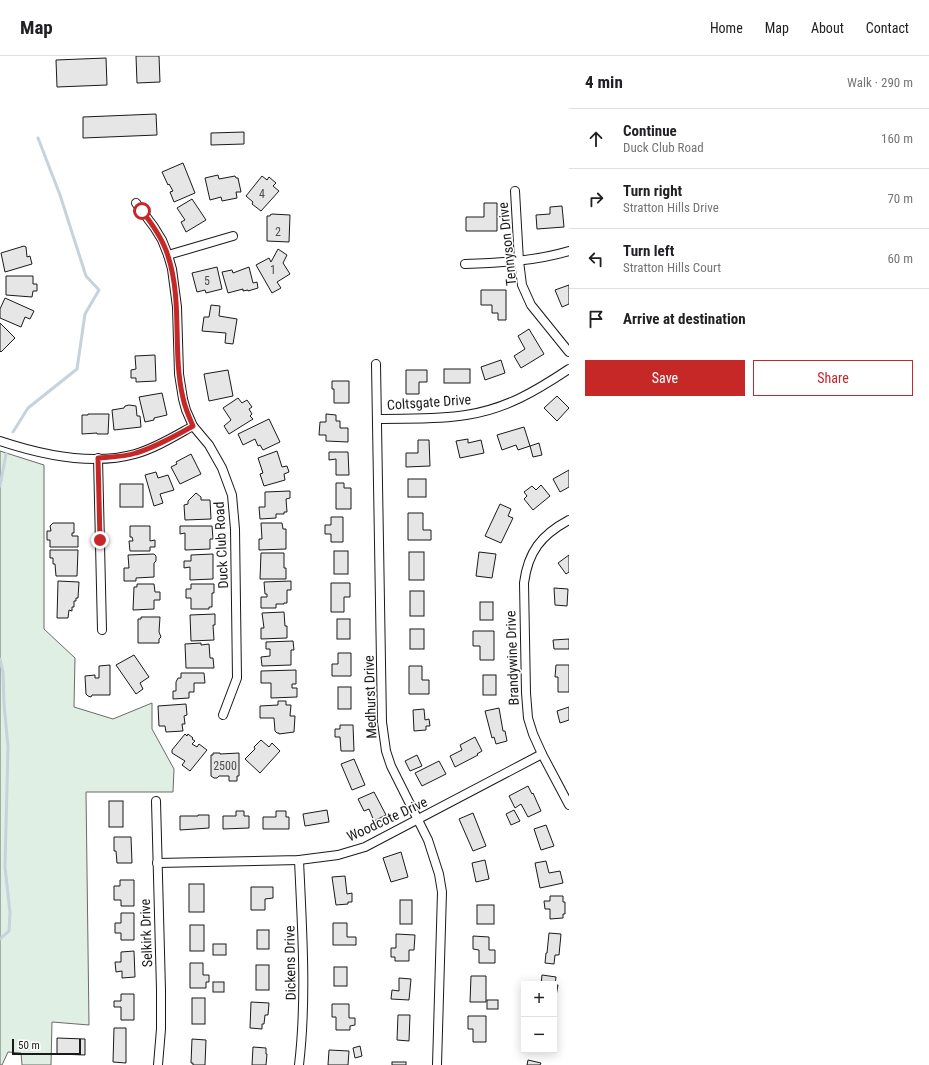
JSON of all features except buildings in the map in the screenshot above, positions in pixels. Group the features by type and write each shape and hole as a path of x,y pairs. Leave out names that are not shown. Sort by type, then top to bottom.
{"street":[{"name":"Tennyson Drive","path":"515,191 519,261 522,285 531,305 569,352"},
{"name":"Duck Club Road","path":"136,203 154,227 168,255 172,269 177,307 177,347 180,387 184,404 193,426 209,446 222,468 232,495 234,510 237,678 223,715"},
{"path":"168,255 233,236"},
{"path":"465,264 519,261 552,256 569,251"},
{"name":"Medhurst Drive","path":"376,364 382,722 386,751 391,766 418,819 434,856 442,892 437,1065"},
{"name":"Coltsgate Drive","path":"377,419 466,415 488,410 507,404 534,392 569,369"},
{"path":"0,441 40,452 78,458 117,457 135,454 151,448 193,426"},
{"path":"98,458 102,630"},
{"name":"Brandywine Drive","path":"569,520 552,530 534,550 525,571 524,583 527,708 533,734 569,804"},
{"name":"Woodcote Drive","path":"157,863 299,860 338,855 365,847 542,754"},
{"name":"Selkirk Drive","path":"156,801 161,1029 158,1065"},
{"name":"Dickens Drive","path":"299,860 304,971 303,1014 299,1065"}],"green space":[{"path":"0,451 44,465 44,629 75,658 74,707 113,719 152,703 152,729 174,769 173,792 86,792 89,1025 52,1022 51,1065 22,1065 21,1053 8,1052 2,1065 0,1065"}],"waterway":[{"path":"13,432 28,408 77,369 85,314 99,290 86,276 60,195 38,138"},
{"path":"0,486 6,454"},
{"path":"0,659 3,672 8,747 5,867 10,913 9,931 0,939"}],"route":[{"path":"100,540 98,458 135,454 151,448 193,426 183,399 179,374 177,307 172,269 162,240 142,211"}]}
